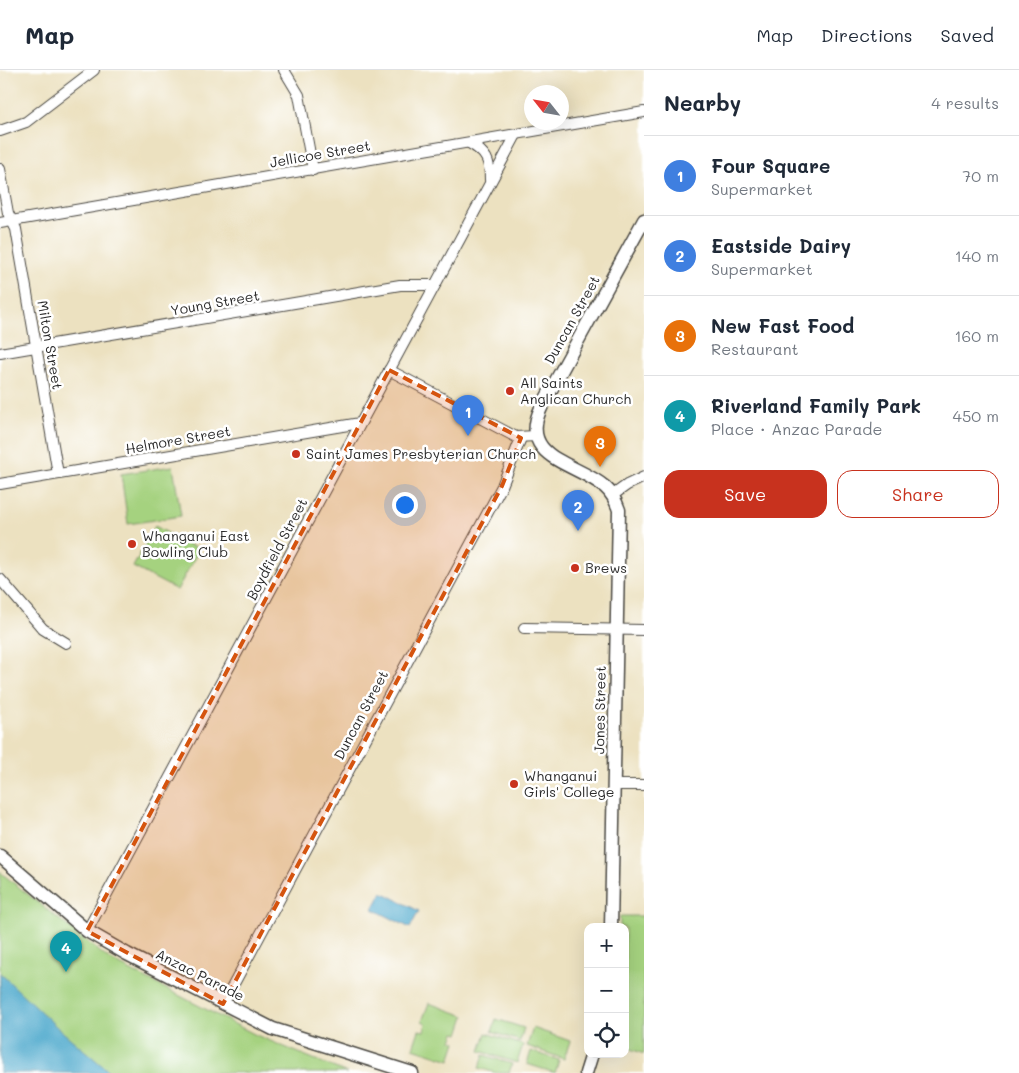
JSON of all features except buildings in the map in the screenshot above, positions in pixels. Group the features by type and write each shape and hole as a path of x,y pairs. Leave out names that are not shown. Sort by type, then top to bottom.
{"main road":[{"name":"Duncan Street","path":"536,436 536,423 541,408 644,220"},
{"path":"536,436 542,448 550,455 598,482 613,495"},
{"name":"Jones Street","path":"611,923 621,520 613,495"},
{"name":"Anzac Parade","path":"0,856 87,931 127,954 222,1004 292,1036 412,1073"}],"street":[{"path":"0,131 26,122 94,70"},
{"path":"284,70 299,95 313,170"},
{"name":"Jellicoe Street","path":"0,223 644,112"},
{"name":"Boydfield Street","path":"87,931 516,135"},
{"path":"470,143 487,156 490,162 490,181"},
{"name":"Milton Street","path":"0,169 8,213 16,229 58,474"},
{"name":"Young Street","path":"0,353 400,285 435,285"},
{"path":"390,370 521,438 536,436"},
{"name":"Helmore Street","path":"0,484 360,423"},
{"name":"Duncan Street","path":"222,1004 502,486 521,438"},
{"path":"613,495 627,485 644,477"},
{"path":"0,579 43,629 66,643"},
{"path":"524,628 644,630"},
{"path":"614,785 644,785"}],"highlighted area":[{"path":"389,370 521,438 502,486 223,1004 87,931"}],"green space":[{"path":"173,466 181,516 128,524 121,474"},
{"path":"155,526 199,550 177,590 133,567"},
{"path":"0,872 110,960 256,1035 347,1073 101,1073 0,984"},
{"path":"620,916 644,916 644,1054 629,1048 629,923 620,923"},
{"path":"429,1003 465,1016 459,1034 455,1033 452,1041 456,1042 450,1060 413,1048 419,1030 424,1031 426,1023 422,1021"},
{"path":"496,1019 524,1028 520,1041 492,1032"},
{"path":"533,1028 570,1041 564,1059 527,1046"},
{"path":"486,1033 523,1045 517,1063 480,1051"},
{"path":"531,1051 559,1060 555,1073 527,1064"},
{"path":"484,1055 512,1064 509,1073 496,1073 479,1068"}],"water":[{"path":"382,892 419,911 410,928 373,909"},
{"path":"0,973 58,1028 111,1073 0,1073"}],"place":[{"name":"All Saints Anglican Church","path":"510,391"},
{"name":"Four Square","path":"468,436"},
{"name":"Saint James Presbyterian Church","path":"296,454"},
{"name":"New Fast Food","path":"600,467"},
{"name":"Eastside Dairy","path":"578,531"},
{"name":"Whanganui East Bowling Club","path":"132,544"},
{"name":"Brews","path":"575,568"},
{"name":"Whanganui Girls' College","path":"514,784"},
{"name":"Riverland Family Park","path":"66,972"}]}
